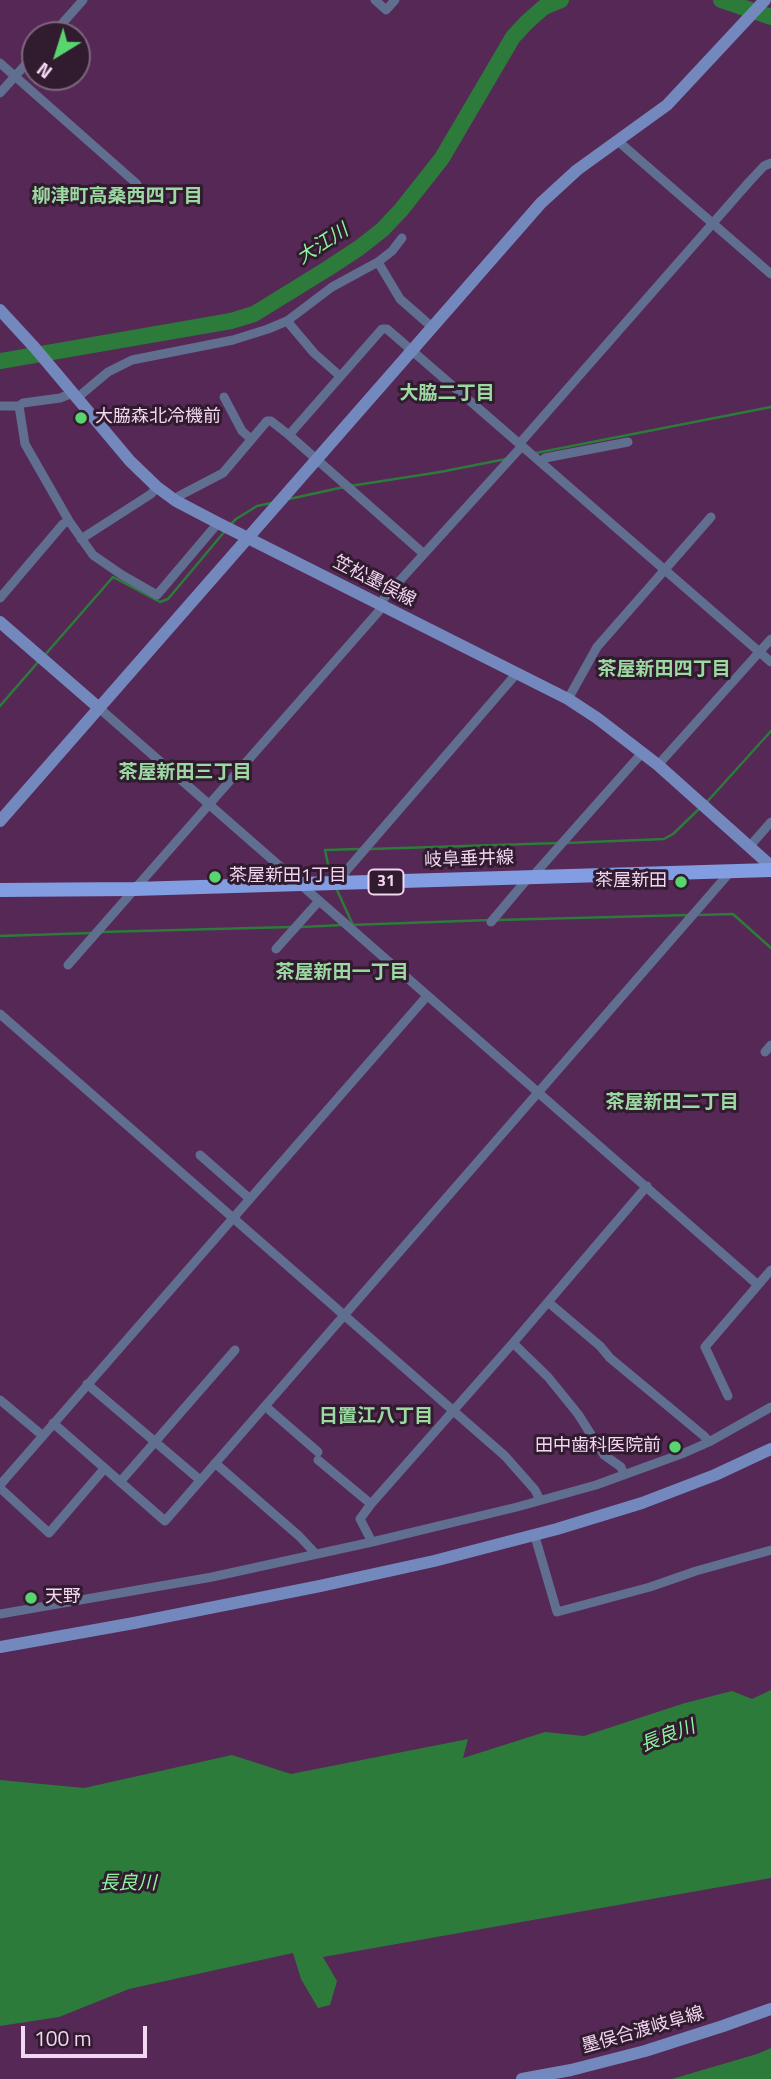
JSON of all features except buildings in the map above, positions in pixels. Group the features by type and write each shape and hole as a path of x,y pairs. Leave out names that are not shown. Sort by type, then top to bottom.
{"main road":[{"name":"岐阜垂井線","path":"0,890 134,889 771,868"}],"street":[{"path":"64,21 83,0"},
{"path":"375,0 386,10 394,0"},
{"path":"0,821 541,202 577,170 667,105 765,0"},
{"path":"0,63 137,184"},
{"path":"0,93 21,69"},
{"path":"618,142 771,274"},
{"path":"68,965 379,611 384,598 712,224 764,166 771,163"},
{"path":"0,406 19,406 75,395 108,372 132,360 233,340 268,329 287,321 332,287 378,262 392,251 402,238"},
{"path":"378,262 400,299 432,327"},
{"name":"笠松墨俣線","path":"0,310 130,461 176,501 568,699 658,765 750,846 771,868"},
{"path":"287,321 314,353 340,376"},
{"path":"289,435 382,329 387,329 771,662"},
{"path":"224,397 242,431 251,439"},
{"path":"19,406 25,444 69,521 93,555 106,566 157,595 218,523"},
{"path":"176,501 179,496 223,472 267,421 271,421 424,554"},
{"path":"541,462 545,458 628,442"},
{"path":"81,539 151,494 157,487"},
{"path":"568,699 597,647 710,517"},
{"path":"0,598 63,524 69,521"},
{"path":"0,622 758,1285"},
{"path":"658,765 771,639"},
{"path":"341,883 346,871 517,673"},
{"path":"491,922 642,752"},
{"path":"750,846 771,822"},
{"path":"53,1423 165,1521 731,871"},
{"path":"276,948 319,901"},
{"path":"104,1469 50,1533 0,1487 427,996"},
{"path":"0,1014 505,1456 535,1490 540,1500"},
{"path":"200,1155 250,1199"},
{"path":"372,1542 360,1519 371,1504 647,1186"},
{"path":"728,1396 705,1347 771,1270"},
{"path":"548,1302 709,1442"},
{"path":"513,1343 548,1377 578,1414 604,1455 621,1467 624,1475"},
{"path":"120,1482 235,1350"},
{"path":"88,1384 200,1480"},
{"path":"0,1400 43,1436"},
{"path":"265,1406 371,1504"},
{"path":"0,1614 212,1577 372,1542 596,1485 709,1442 771,1407"},
{"path":"0,1647 320,1587 434,1561 557,1529 642,1503 715,1475 771,1449"},
{"path":"215,1463 316,1554"},
{"path":"536,1540 556,1612 771,1550"},
{"name":"墨俣合渡岐阜線","path":"522,2079 571,2070 645,2051 771,2008"}],"water":[{"name":"長良川","path":"771,1690 771,1878 323,1957 337,1981 330,2005 318,2008 301,1979 293,1953 129,1989 59,2017 0,2026 0,1780 84,1788 232,1755 291,1774 468,1739 463,1758 545,1732 584,1736 685,1703 732,1691 752,1699"},
{"path":"771,2048 771,2079 672,2079 757,2054"}],"waterway":[{"name":"大江川","path":"0,361 231,321 254,314 327,269 382,230 401,210 442,158 513,37 544,7 561,0"},
{"name":"大江川","path":"721,0 771,17"},
{"path":"536,453 771,407"},
{"path":"350,486 506,459"},
{"path":"289,499 344,487"},
{"path":"232,523 257,506 272,503"},
{"path":"44,656 113,577 160,602 168,599 225,531"},
{"path":"0,706 39,661"},
{"path":"706,803 771,731"},
{"path":"566,843 664,839 673,834 701,807"},
{"path":"370,849 559,843"},
{"path":"331,878 325,850 360,849"},
{"path":"337,890 353,925"},
{"path":"696,915 733,914 771,948"},
{"path":"497,920 689,915"},
{"path":"350,925 490,920"},
{"path":"301,927 343,925"},
{"path":"101,932 291,927"},
{"path":"0,936 91,933"}],"place":[{"name":"大脇森北冷機前","path":"81,418"},
{"name":"茶屋新田1丁目","path":"215,877"},
{"name":"茶屋新田","path":"681,882"},
{"name":"田中歯科医院前","path":"675,1447"},
{"name":"天野","path":"31,1598"}],"district":[{"name":"柳津町高桑西四丁目","path":"117,197"},
{"name":"大脇二丁目","path":"447,394"},
{"name":"茶屋新田四丁目","path":"664,670"},
{"name":"茶屋新田三丁目","path":"185,773"},
{"name":"茶屋新田一丁目","path":"342,973"},
{"name":"茶屋新田二丁目","path":"672,1103"},
{"name":"日置江八丁目","path":"376,1417"}]}
